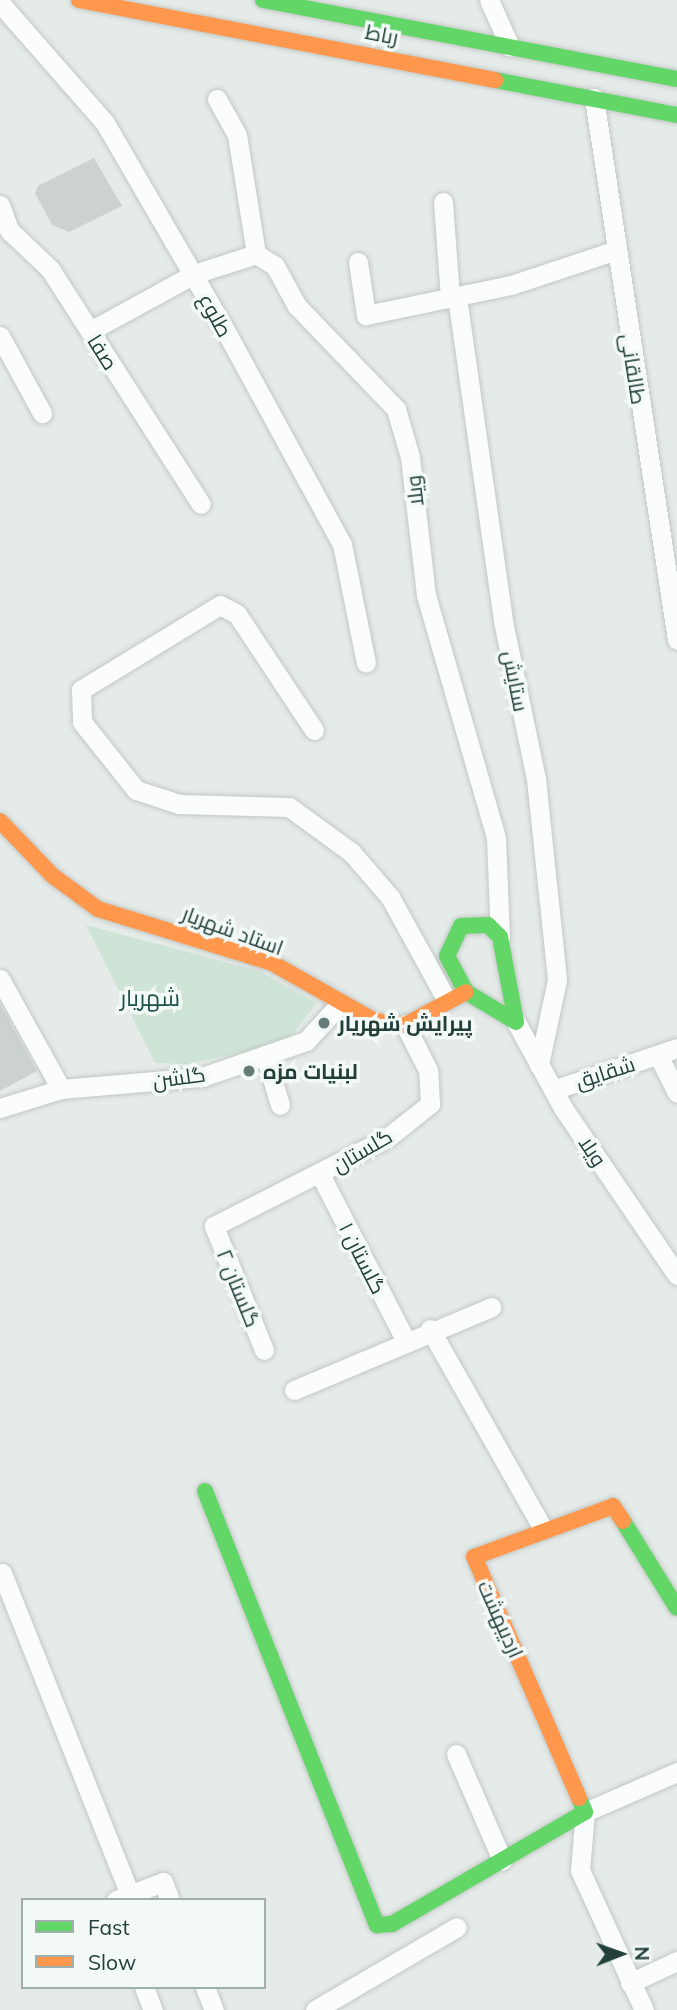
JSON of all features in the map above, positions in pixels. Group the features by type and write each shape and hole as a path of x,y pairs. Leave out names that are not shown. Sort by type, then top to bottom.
{"street":[{"name":"رباط","path":"79,0 677,115"},
{"name":"رباط","path":"264,0 677,79"},
{"path":"320,11 338,0"},
{"path":"489,0 510,47"},
{"name":"طلوع","path":"0,3 105,123 194,274 342,544 366,663"},
{"name":"طالقانی","path":"594,98 613,251 677,640"},
{"path":"90,331 194,274 256,254 237,135 217,99"},
{"name":"ستایش","path":"443,202 453,298 503,621 536,779 557,980 538,1065"},
{"name":"صفا","path":"0,205 5,232 50,269 201,504"},
{"path":"358,262 366,315 453,298 613,251"},
{"name":"ویلا","path":"256,254 275,266 297,306 396,409 410,457 426,595 496,838 500,937"},
{"path":"0,336 42,413"},
{"path":"314,730 237,614 220,605 81,690 82,722 136,790 178,804 289,807 323,830 390,897 446,999"},
{"name":"استاد شهریار","path":"0,821 53,876 98,909 272,963 339,1005 405,1025"},
{"path":"477,924 500,937 516,1022 466,992 447,956 450,939 461,926 477,924"},
{"path":"0,979 61,1089"},
{"path":"405,1025 446,999 466,992"},
{"name":"گلشن","path":"0,1108 61,1089 202,1077 306,1041 339,1005"},
{"name":"ویلا","path":"516,1022 553,1090 677,1275"},
{"name":"گلستان","path":"214,1226 387,1138 430,1104 428,1070 405,1025"},
{"name":"شقایق","path":"553,1090 677,1048"},
{"path":"265,1055 280,1105"},
{"name":"شقایق","path":"658,1055 677,1093"},
{"name":"گلستان ۱","path":"320,1174 406,1341"},
{"name":"گلستان ۲","path":"214,1226 264,1350"},
{"path":"294,1390 430,1329 491,1307"},
{"path":"430,1329 542,1527"},
{"path":"205,1490 377,1925 392,1924 585,1812 677,1772"},
{"name":"اردیبهشت","path":"644,2010 580,1870 585,1812 474,1558 542,1527 613,1506 677,1608"},
{"path":"2,1573 123,1897 163,1882 169,1898"},
{"path":"456,1754 502,1860"},
{"path":"315,2010 457,1927"},
{"path":"630,1983 677,1961"},
{"path":"145,1989 153,2010"},
{"path":"206,1989 214,2010"}],"green space":[{"path":"86,925 259,971 317,1003 292,1034 270,1047 187,1064 155,1063"}],"building":[{"path":"94,158 122,206 69,232 52,225 35,193 38,186"},
{"path":"0,1004 37,1071 0,1091"}],"traffic: fast":[{"path":"263,0 677,79"},
{"path":"495,80 677,115"},
{"path":"488,925 500,937 516,1022 466,992 447,956 461,926 488,925"},
{"path":"205,1491 377,1925 392,1924 585,1812 579,1798"},
{"path":"623,1521 677,1608"}],"traffic: slow":[{"path":"79,0 495,80"},
{"path":"0,821 53,876 98,909 272,963 375,1021 405,1025 466,992"},
{"path":"579,1798 474,1557 613,1506 623,1521"}],"place":[{"name":"پیرایش شهریار","path":"324,1023"},
{"name":"لبنیات مزه","path":"249,1071"}],"district":[{"name":"شهریار","path":"150,998"}]}
